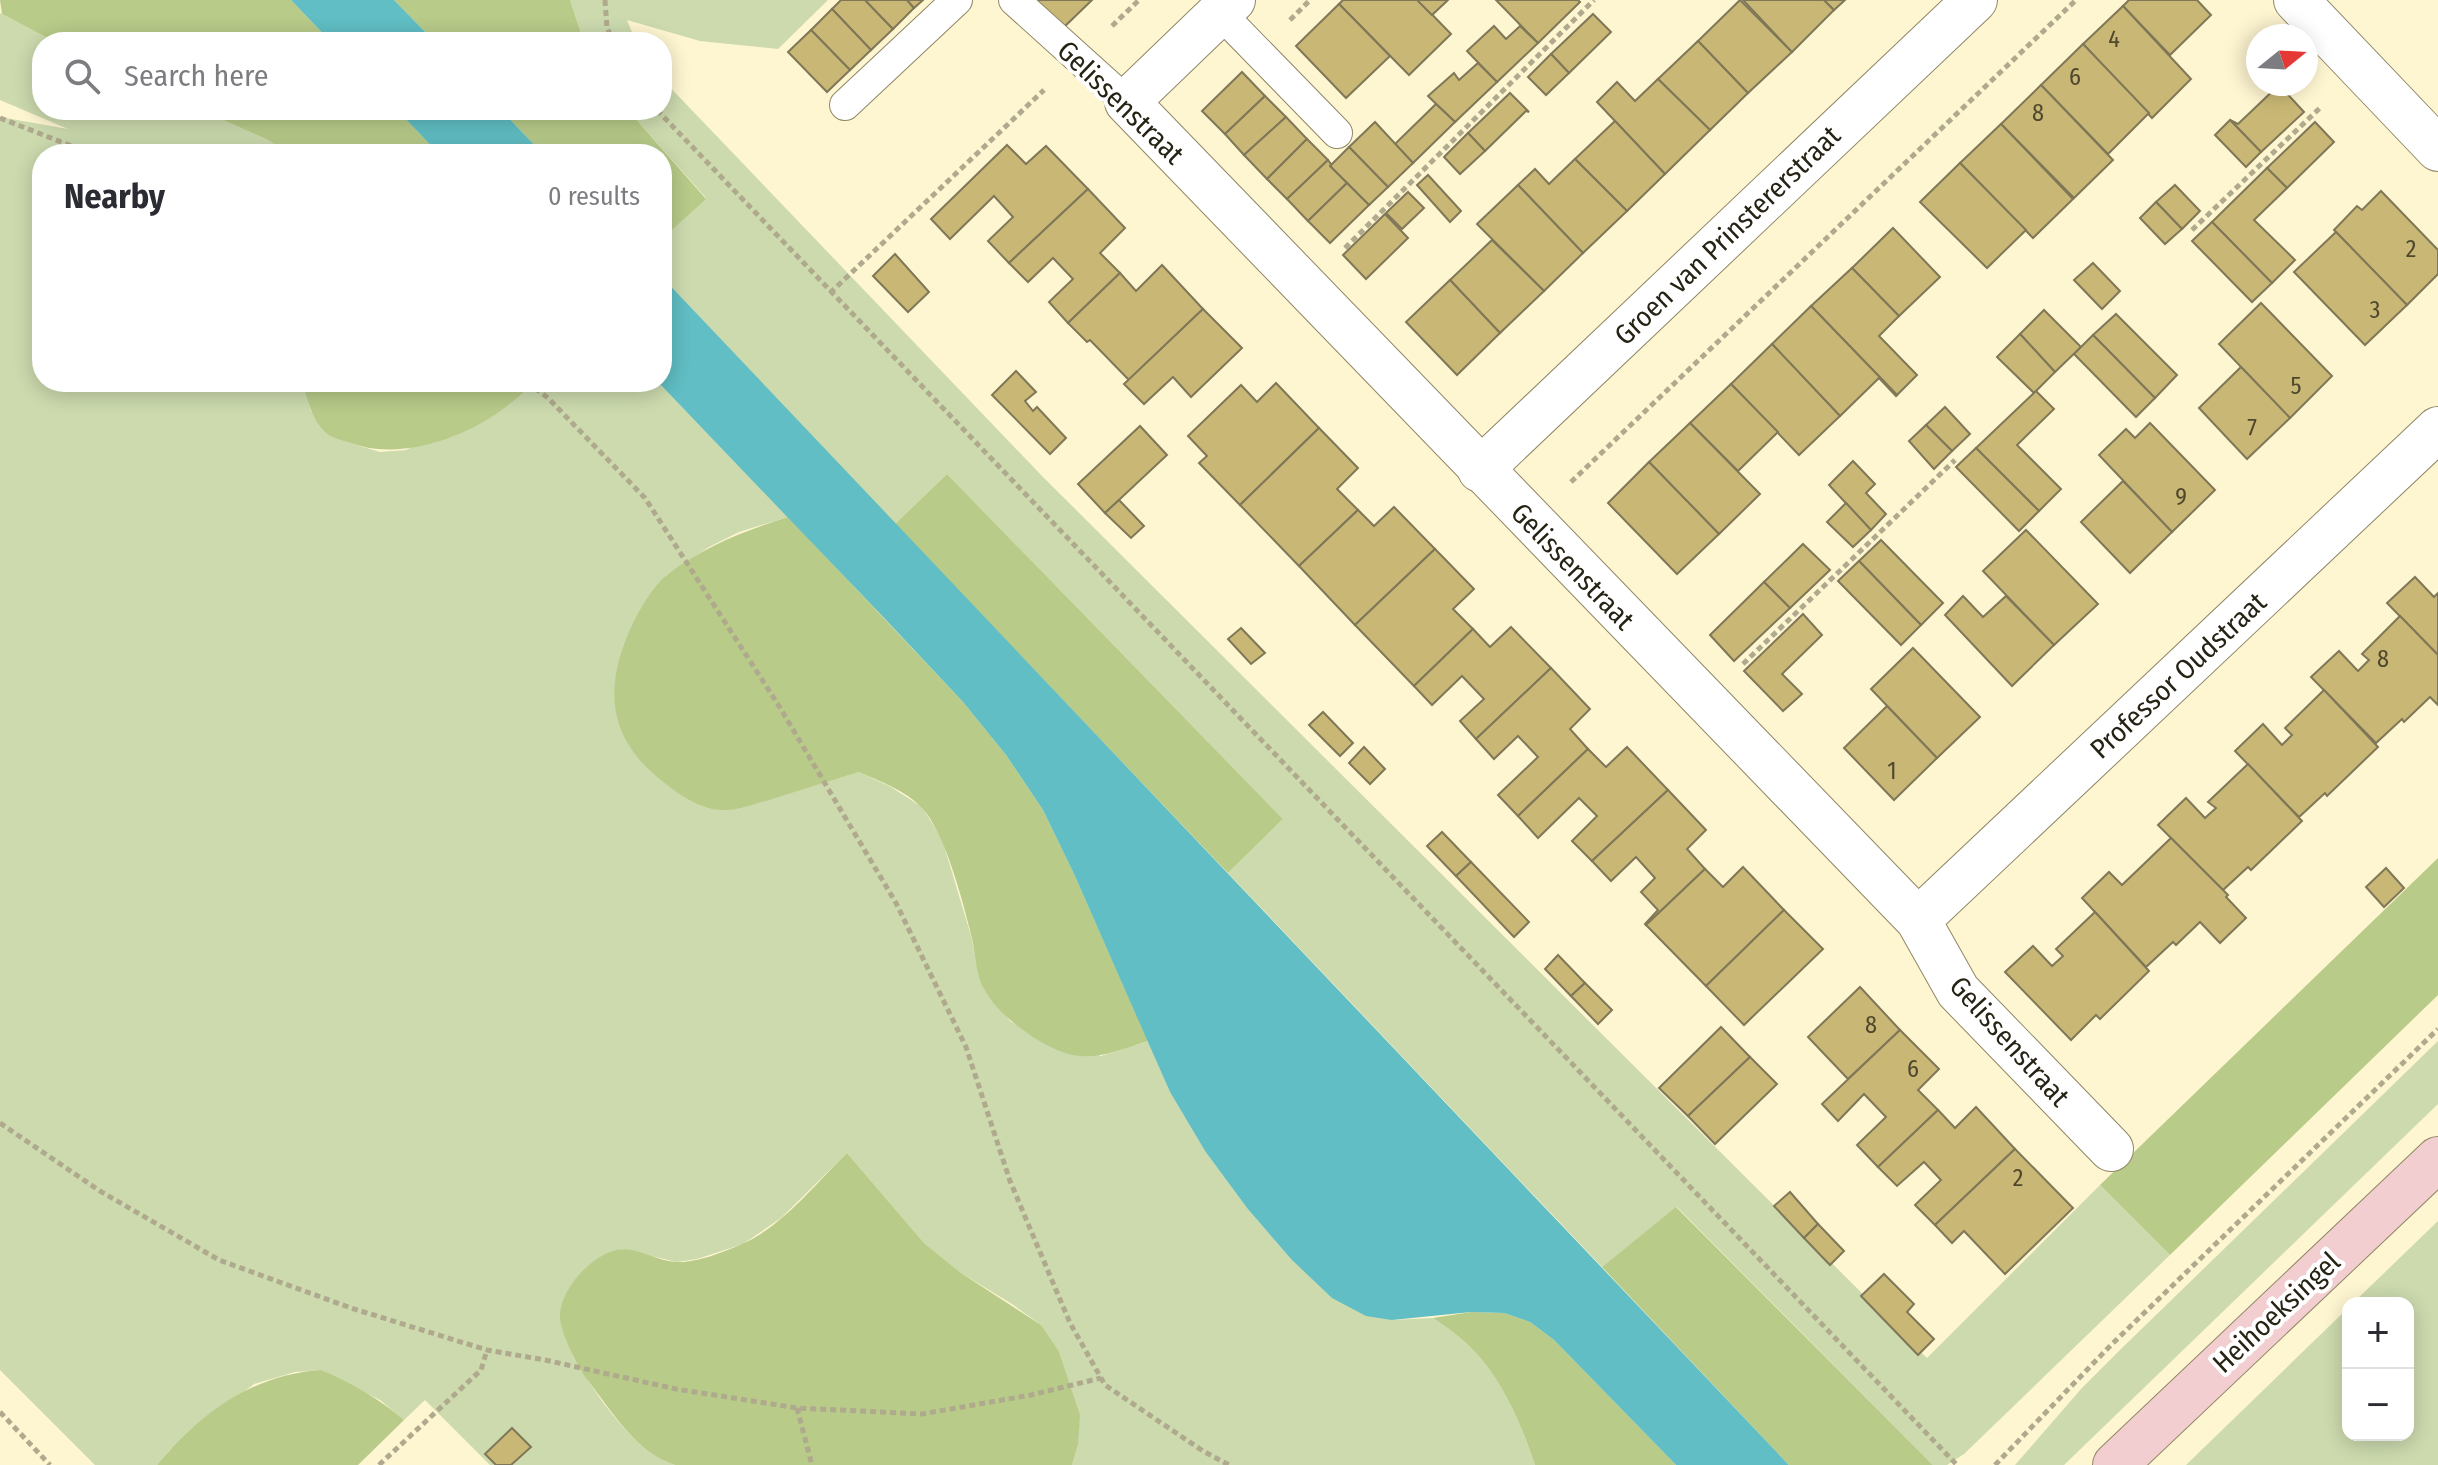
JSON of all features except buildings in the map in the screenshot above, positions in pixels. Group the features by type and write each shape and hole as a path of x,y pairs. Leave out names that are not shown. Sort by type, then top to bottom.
{"street":[{"name":"Groen van Prinstererstraat","path":"1480,470 1975,0"},
{"path":"2296,0 2438,149"},
{"path":"1127,102 1226,6"},
{"name":"Gelissenstraat","path":"1127,102 1918,920 1958,991 2111,1149"},
{"name":"Professor Oudstraat","path":"1918,920 2438,429"},
{"name":"Heihoeksingel","path":"2115,1465 2438,1159"}],"lane":[{"path":"845,105 957,0"},
{"name":"Gelissenstraat","path":"1014,0 1127,102"},
{"path":"1226,6 1337,133"}],"path":[{"path":"605,0 609,32"},
{"path":"1305,288 1594,0"},
{"path":"1530,521 2076,0"},
{"path":"830,293 1078,59"},
{"path":"2192,230 2361,69"},
{"path":"0,118 66,144"},
{"path":"666,120 1957,1465"},
{"path":"540,392 645,498 779,706 896,903 966,1047 1010,1181 1070,1323 1105,1385 1229,1465"},
{"path":"1705,702 1955,460"},
{"path":"1995,1465 2111,1345 2438,1029"},
{"path":"0,1123 100,1191 219,1260 351,1308 487,1350 676,1389 797,1408 922,1414 1031,1395 1101,1378"},
{"path":"379,1465 481,1370 487,1350"},
{"path":"797,1408 812,1465"},
{"path":"0,1412 50,1465"}],"green space":[{"path":"0,0 291,0 321,32 36,32 2,14"},
{"path":"394,0 570,0 581,32 425,32"},
{"path":"570,0 828,0 778,49 700,41 627,20 632,32 581,32"},
{"path":"0,13 36,32 32,32 32,114 0,100"},
{"path":"672,89 1042,476 1927,1358 2100,1185 2170,1255 1964,1454 1947,1465 1933,1465 1677,1207 1602,1267 1228,873 1283,819 947,474 895,524 672,288 672,230 706,198 672,160 672,144 658,144 637,120 672,120"},
{"path":"0,117 68,129 47,120 223,120 274,144 32,144 32,392 305,392 311,411 353,444 380,452 406,450 519,392 668,392 788,517 739,532 709,547 665,576 747,806 859,772 891,787 922,807 942,839 985,991 1011,1022 1101,1056 1148,1041 1170,1092 1205,1151 1247,1208 1291,1259 1392,1320 1433,1318 1460,1338 1480,1357 1500,1386 1535,1465 1072,1465 1078,1445 1041,1325 961,1273 924,1243 847,1153 781,1218 743,1244 677,1262 621,1249 573,1356 616,1420 644,1447 675,1465 490,1465 425,1400 404,1420 380,1400 321,1370 295,1372 254,1384 170,1450 157,1465 95,1465 0,1370"},
{"path":"223,120 407,120 429,144 274,144"},
{"path":"511,120 637,120 658,144 533,144"},
{"path":"672,160 706,199 672,230"},
{"path":"305,392 523,392 473,428 422,446 397,449 372,448 327,434 320,427"},
{"path":"947,474 1283,819 1228,873 895,524"},
{"path":"788,517 963,702 1006,755 1043,810 1148,1041 1102,1055 1077,1056 1033,1037 1001,1011 979,978 964,907 939,834 922,808 901,792 859,772 743,808 716,809 697,804 671,788 639,759 619,723 615,685 624,644 644,603 663,579 682,564 740,534"},
{"path":"2438,858 2438,995 2170,1255 2100,1185"},
{"path":"2438,1041 2438,1104 2064,1465 2015,1465 2082,1388"},
{"path":"847,1153 924,1243 961,1273 1041,1325 1059,1352 1080,1415 1078,1445 1072,1465 675,1465 648,1451 637,1441 585,1376 566,1340 560,1315 566,1294 588,1266 607,1253 624,1249 685,1262 742,1244 785,1215"},
{"path":"1676,1207 1933,1465 1789,1465 1602,1267"},
{"path":"2438,1221 2438,1465 2186,1465 2342,1314 2342,1441 2414,1441 2414,1297 2359,1297"},
{"path":"1471,1312 1504,1313 1530,1322 1554,1340 1676,1465 1535,1465 1516,1417 1490,1371 1464,1341 1433,1318"},
{"path":"321,1370 364,1392 404,1420 358,1465 157,1465 191,1429 229,1400 272,1380"}],"water":[{"path":"291,0 394,0 425,32 321,32"},
{"path":"407,120 511,120 533,144 429,144"},
{"path":"672,288 1789,1465 1676,1465 1554,1340 1530,1322 1504,1313 1471,1312 1392,1320 1366,1316 1332,1298 1291,1259 1247,1208 1205,1151 1170,1092 1043,810 1006,755 963,702 668,392 672,392"}]}
